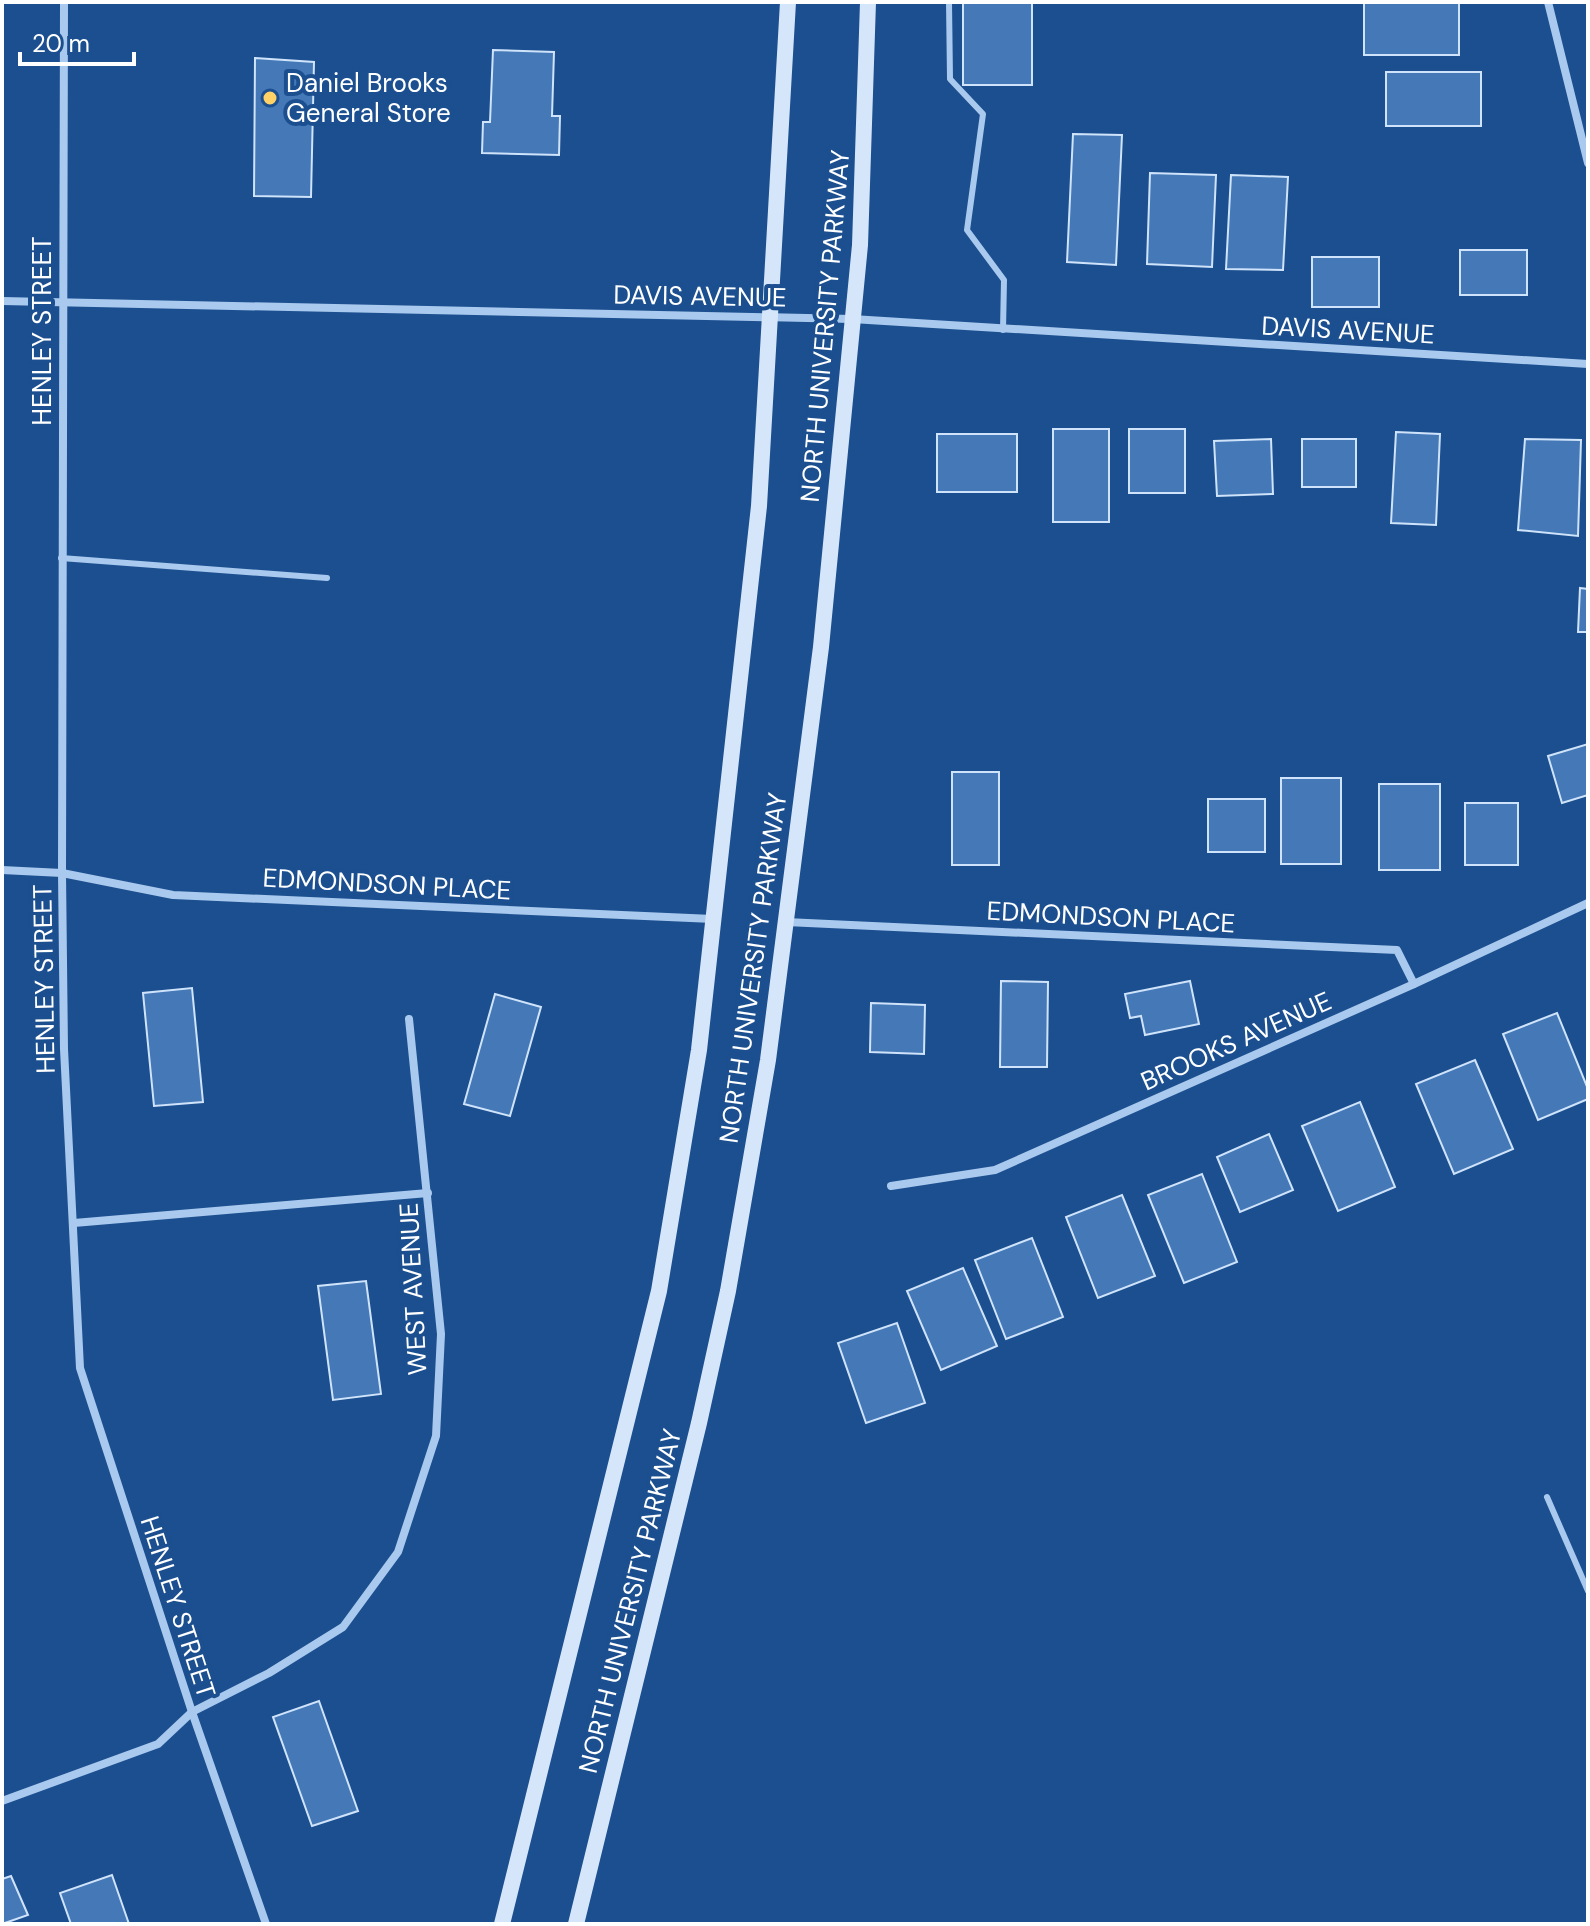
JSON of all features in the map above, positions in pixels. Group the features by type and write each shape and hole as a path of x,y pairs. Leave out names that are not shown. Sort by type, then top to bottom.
{"main road":[{"name":"NORTH UNIVERSITY PARKWAY","path":"502,1924 659,1291 699,1050 759,506 788,2"},
{"name":"NORTH UNIVERSITY PARKWAY","path":"576,1924 728,1291 768,1060 821,647 860,245 868,2"}],"street":[{"name":"HENLEY STREET","path":"64,2 61,558 64,1049 80,1368 192,1712 266,1924"},
{"path":"1548,2 1588,163"},
{"name":"DAVIS AVENUE","path":"2,301 852,319 1588,364"},
{"name":"EDMONDSON PLACE","path":"2,870 62,873 173,895 713,919"},
{"name":"BROOKS AVENUE","path":"891,1186 995,1170 1414,984 1588,903"},
{"name":"EDMONDSON PLACE","path":"786,922 1397,950 1414,984"},
{"name":"WEST AVENUE","path":"2,1801 158,1744 192,1712 269,1673 343,1627 398,1552 436,1436 441,1334 409,1019"},
{"path":"74,1223 428,1193"}],"lane":[{"path":"949,2 950,79 983,114 967,230 1004,280 1003,330"},
{"path":"61,558 327,578"},
{"path":"1547,1497 1588,1591"}],"building":[{"path":"963,2 1032,2 1032,85 963,85"},
{"path":"1364,2 1459,2 1459,55 1364,55"},
{"path":"493,50 554,52 552,116 560,116 559,155 482,153 483,122 490,122"},
{"path":"255,58 314,62 311,197 254,196"},
{"path":"1386,72 1481,72 1481,126 1386,126"},
{"path":"1073,134 1122,135 1116,265 1067,262"},
{"path":"1150,173 1216,175 1212,267 1147,264"},
{"path":"1231,175 1288,177 1283,270 1226,269"},
{"path":"1460,250 1527,250 1527,295 1460,295"},
{"path":"1312,257 1379,257 1379,307 1312,307"},
{"path":"1053,429 1109,429 1109,522 1053,522"},
{"path":"1129,429 1185,429 1185,493 1129,493"},
{"path":"1396,432 1440,434 1436,525 1391,523"},
{"path":"937,434 1017,434 1017,492 937,492"},
{"path":"1271,439 1273,494 1217,496 1214,441"},
{"path":"1302,439 1356,439 1356,487 1302,487"},
{"path":"1525,439 1581,440 1578,536 1518,530"},
{"path":"1580,588 1588,589 1588,632 1578,632"},
{"path":"1588,744 1588,795 1562,803 1548,756"},
{"path":"952,772 999,772 999,865 952,865"},
{"path":"1281,778 1341,778 1341,864 1281,864"},
{"path":"1379,784 1440,784 1440,870 1379,870"},
{"path":"1208,799 1265,799 1265,852 1208,852"},
{"path":"1465,803 1518,803 1518,865 1465,865"},
{"path":"1001,981 1048,982 1047,1067 1000,1067"},
{"path":"1190,981 1199,1024 1145,1035 1141,1016 1130,1018 1125,994"},
{"path":"192,988 203,1102 154,1106 143,993"},
{"path":"495,994 541,1007 510,1116 464,1104"},
{"path":"871,1003 925,1005 924,1054 870,1052"},
{"path":"1557,1013 1588,1089 1588,1099 1538,1120 1503,1034"},
{"path":"1475,1060 1513,1149 1454,1174 1416,1084"},
{"path":"1360,1102 1395,1187 1338,1211 1302,1126"},
{"path":"1269,1134 1293,1190 1240,1212 1217,1157"},
{"path":"1202,1174 1237,1262 1184,1283 1148,1195"},
{"path":"1122,1195 1155,1276 1098,1298 1066,1217"},
{"path":"1032,1238 1063,1317 1006,1339 975,1260"},
{"path":"963,1268 997,1346 941,1370 907,1291"},
{"path":"366,1281 381,1394 333,1400 318,1286"},
{"path":"897,1323 925,1403 866,1423 838,1343"},
{"path":"319,1701 358,1811 312,1826 273,1717"},
{"path":"112,1875 129,1924 71,1924 60,1893"},
{"path":"11,1876 28,1915 2,1924 2,1879"}],"place":[{"name":"Daniel Brooks General Store","path":"270,98"}]}
